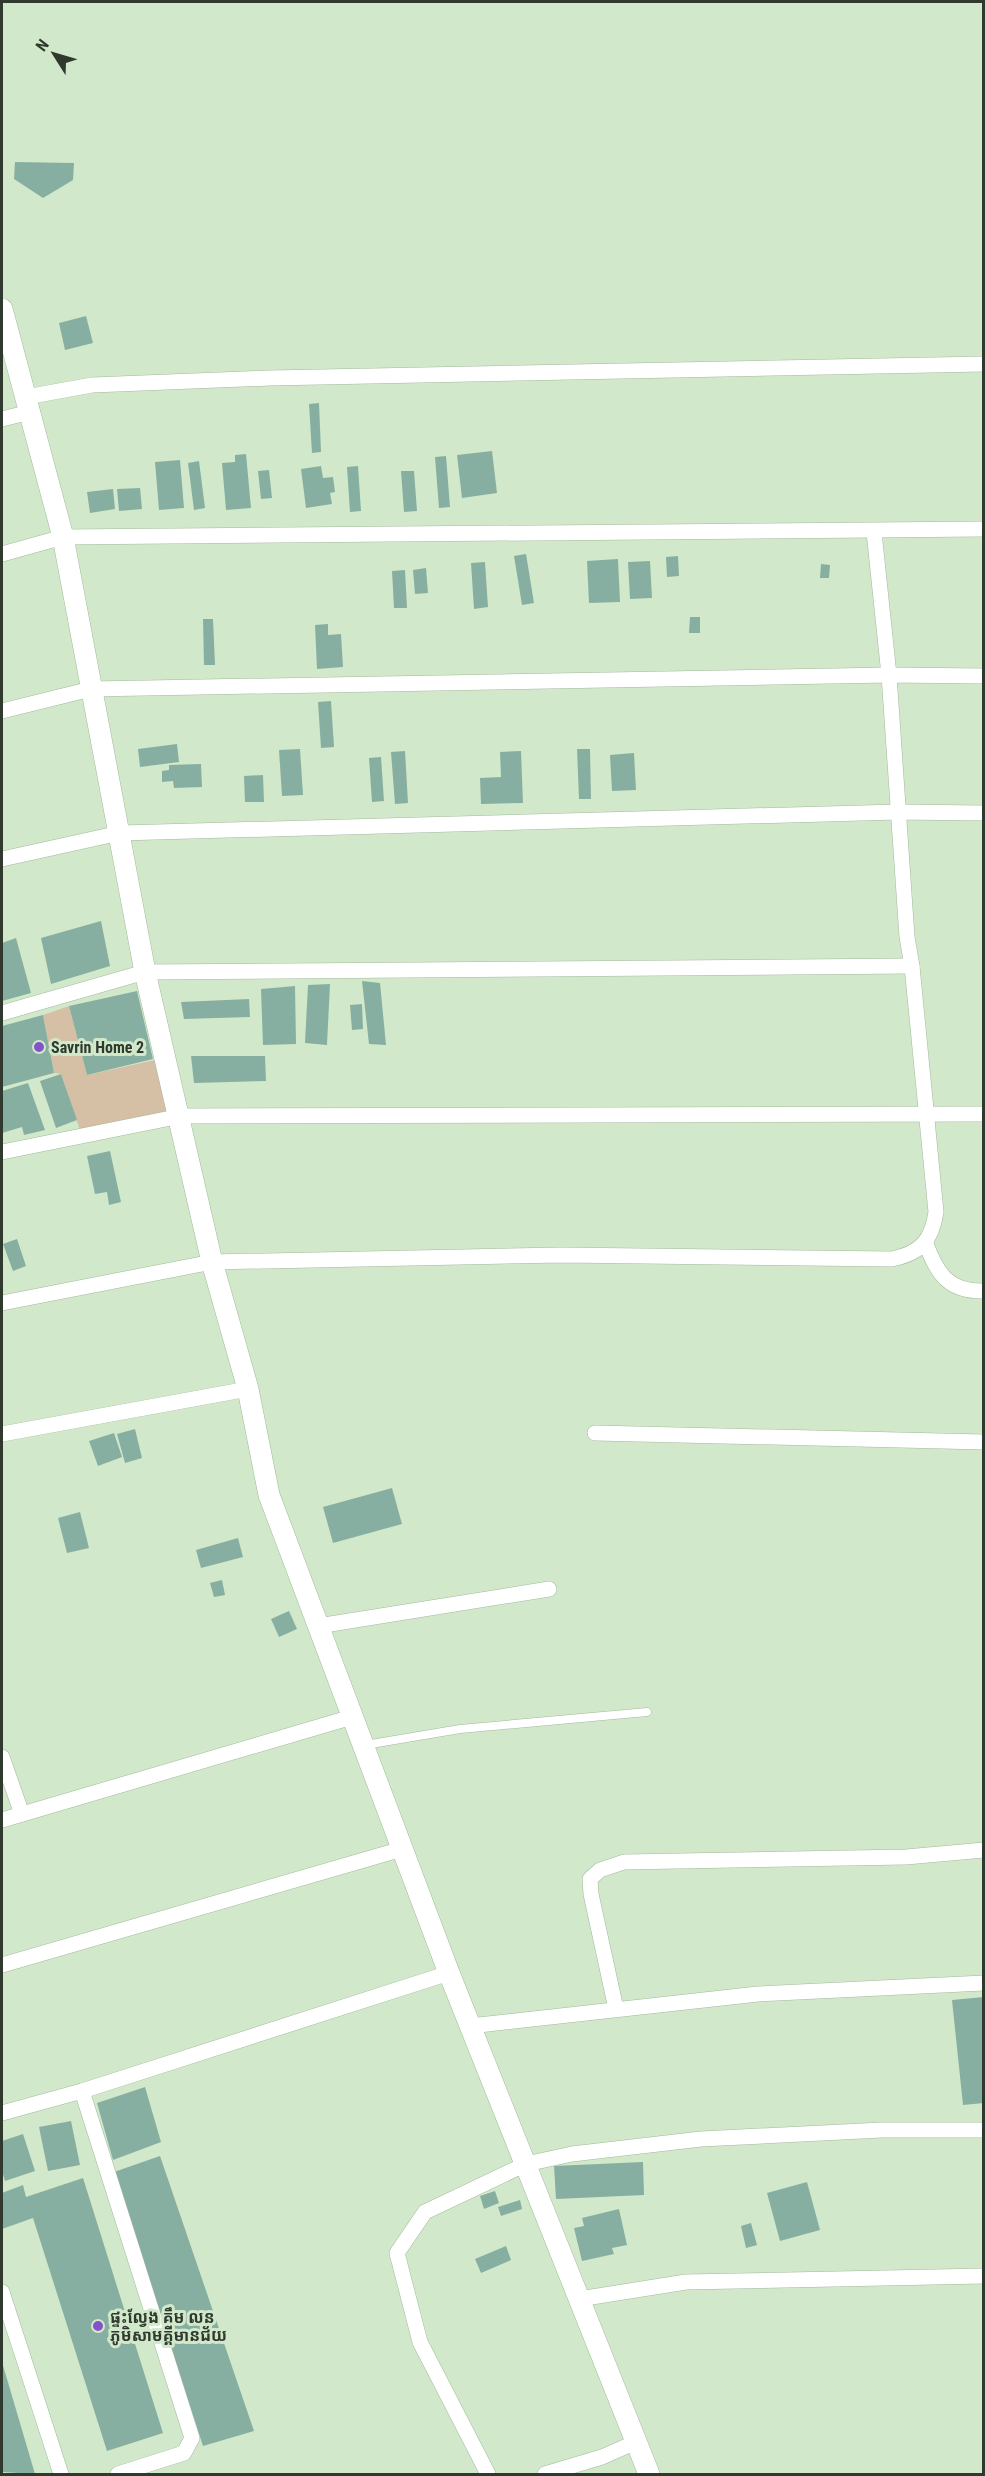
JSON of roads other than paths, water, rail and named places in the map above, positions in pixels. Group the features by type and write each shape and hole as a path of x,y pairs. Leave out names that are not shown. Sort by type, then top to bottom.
{"street":[{"path":"2,309 63,537 145,972 181,1116 212,1262 248,1389 269,1495 449,1973 650,2475"},
{"path":"2,419 28,404 92,385 270,378 984,364"},
{"path":"2,555 63,537 623,531 874,532 984,529"},
{"path":"2,1303 212,1262 562,1255 892,1259 918,1251 926,1244 933,1229 936,1212 912,966 907,937 889,675 874,532"},
{"path":"2,711 91,689 889,675 984,676"},
{"path":"2,859 120,833 898,812 984,813"},
{"path":"2,1013 145,972 912,966"},
{"path":"2,1152 181,1116 984,1114"},
{"path":"926,1244 932,1261 948,1283 967,1292 984,1291"},
{"path":"2,1434 248,1389"},
{"path":"595,1433 984,1442"},
{"path":"318,1626 549,1589"},
{"path":"2,1820 352,1717"},
{"path":"2,1757 22,1814"},
{"path":"2,1965 402,1849"},
{"path":"616,2009 591,1894 590,1879 600,1870 624,1862 906,1857 984,1850"},
{"path":"2,2113 82,2091 449,1973"},
{"path":"470,2026 758,1994 984,1983"},
{"path":"82,2091 192,2438 184,2453 118,2475"},
{"path":"488,2475 420,2342 397,2253 425,2212 526,2163 572,2154 701,2139 882,2130 984,2130"},
{"path":"579,2300 686,2282 984,2276"},
{"path":"2,2292 61,2475"},
{"path":"545,2475 602,2457 636,2442"}],"lane":[{"path":"363,1745 460,1729 647,1712"}],"place":[{"name":"Savrin Home 2","path":"39,1047"},
{"name":"ផ្ទះល្វែង គឹម លន ភូមិសាមគ្គីមានជ័យ","path":"98,2326"}]}
